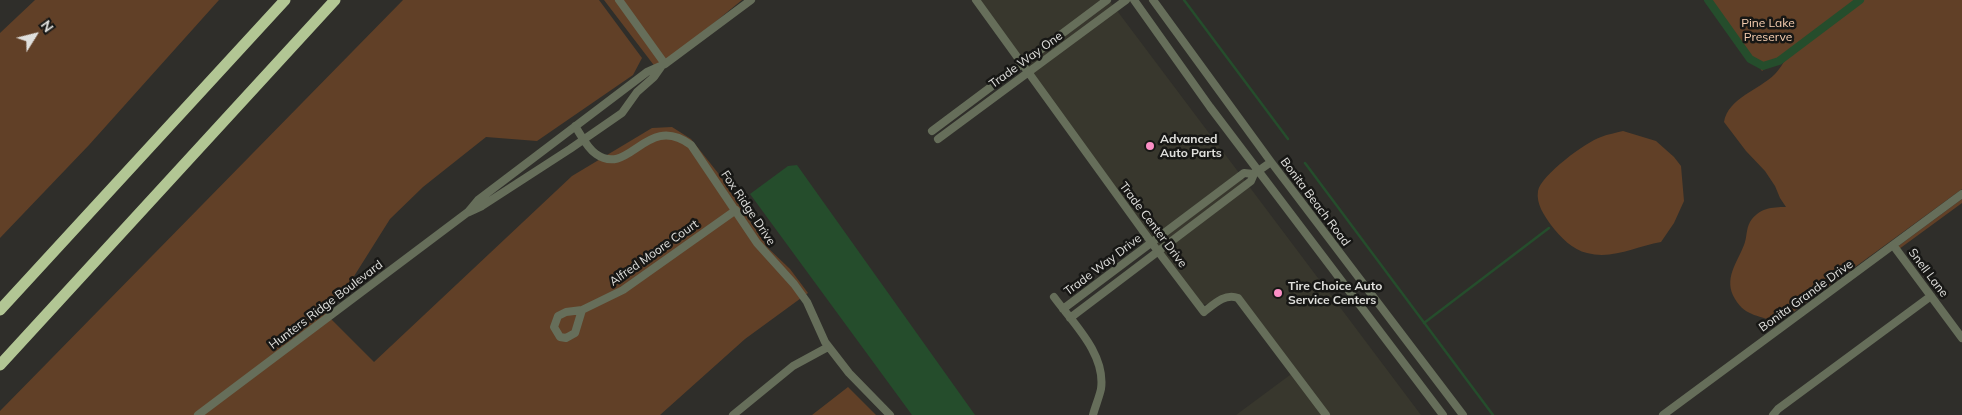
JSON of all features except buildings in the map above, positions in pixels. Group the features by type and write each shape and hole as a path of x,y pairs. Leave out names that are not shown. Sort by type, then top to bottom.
{"highway":[{"path":"0,310 285,0"},
{"path":"0,365 335,0"}],"street":[{"path":"619,0 663,66"},
{"name":"Hunters Ridge Boulevard","path":"468,212 482,206 622,112 637,92 663,66 751,0"},
{"name":"Trade Center Drive","path":"976,0 1204,312 1225,297 1238,298 1326,415"},
{"name":"Trade Way One","path":"932,131 1107,0"},
{"name":"Trade Way One","path":"938,139 1126,0"},
{"name":"Bonita Beach Road","path":"1134,0 1257,172 1443,415"},
{"name":"Bonita Beach Road","path":"1153,0 1272,162 1463,415"},
{"name":"Hunters Ridge Boulevard","path":"198,415 468,212 478,200 575,126 647,72 663,66"},
{"name":"Fox Ridge Drive","path":"575,126 596,154 612,159 630,153 648,139 659,136 680,137 691,145 763,252 794,284 806,302 828,347 849,373 890,415"},
{"name":"Trade Way Drive","path":"1070,318 1251,181 1257,172 1272,162"},
{"name":"Trade Way Drive","path":"1063,309 1244,173 1257,172"},
{"name":"Bonita Grande Drive","path":"1663,415 1962,194"},
{"name":"Alfred Moore Court","path":"582,310 623,290 736,210"},
{"name":"Snell Lane","path":"1893,245 1962,338"},
{"path":"1773,415 1778,409 1931,296"},
{"name":"Trade Way Drive","path":"1054,297 1096,356 1100,365 1101,389 1093,415"},
{"path":"733,415 793,366 828,347"}],"shaded area":[{"path":"979,0 1109,0 1421,415 1236,415 1294,372 1234,298 1214,305 1202,304 1154,243"},
{"path":"797,165 975,415 912,415 750,194 788,166"}],"green space":[{"path":"35,0 219,0 89,145 0,238 0,33"},
{"path":"403,0 599,0 642,58 633,75 537,141 486,137 423,187 390,219 346,289 322,310 374,362 572,176 652,128 672,127 691,139 718,173 768,248 790,269 808,293 745,339 660,415 0,415 0,411"},
{"path":"604,0 742,0 656,68"},
{"name":"Pine Lake Preserve","path":"1709,0 1962,0 1962,189 1777,324 1744,310 1735,299 1730,285 1732,271 1745,242 1750,222 1757,214 1766,209 1786,207 1765,171 1746,151 1724,122 1731,107 1775,74 1791,50 1762,71"},
{"path":"1623,131 1656,141 1674,157 1681,166 1684,201 1674,223 1661,242 1615,254 1597,255 1587,253 1577,249 1558,234 1539,205 1538,191 1541,184 1555,168 1575,152 1594,140"},
{"path":"1962,199 1962,203 1895,252 1893,250"},
{"path":"848,387 876,415 812,415"}],"waterway":[{"path":"1184,0 1288,139"},
{"path":"1708,0 1750,59 1763,66 1779,61 1860,0"},
{"path":"1305,163 1493,415"},
{"path":"1424,323 1549,228"}],"place":[{"name":"Advanced Auto Parts","path":"1150,146"},
{"name":"Tire Choice Auto Service Centers","path":"1278,293"}]}
